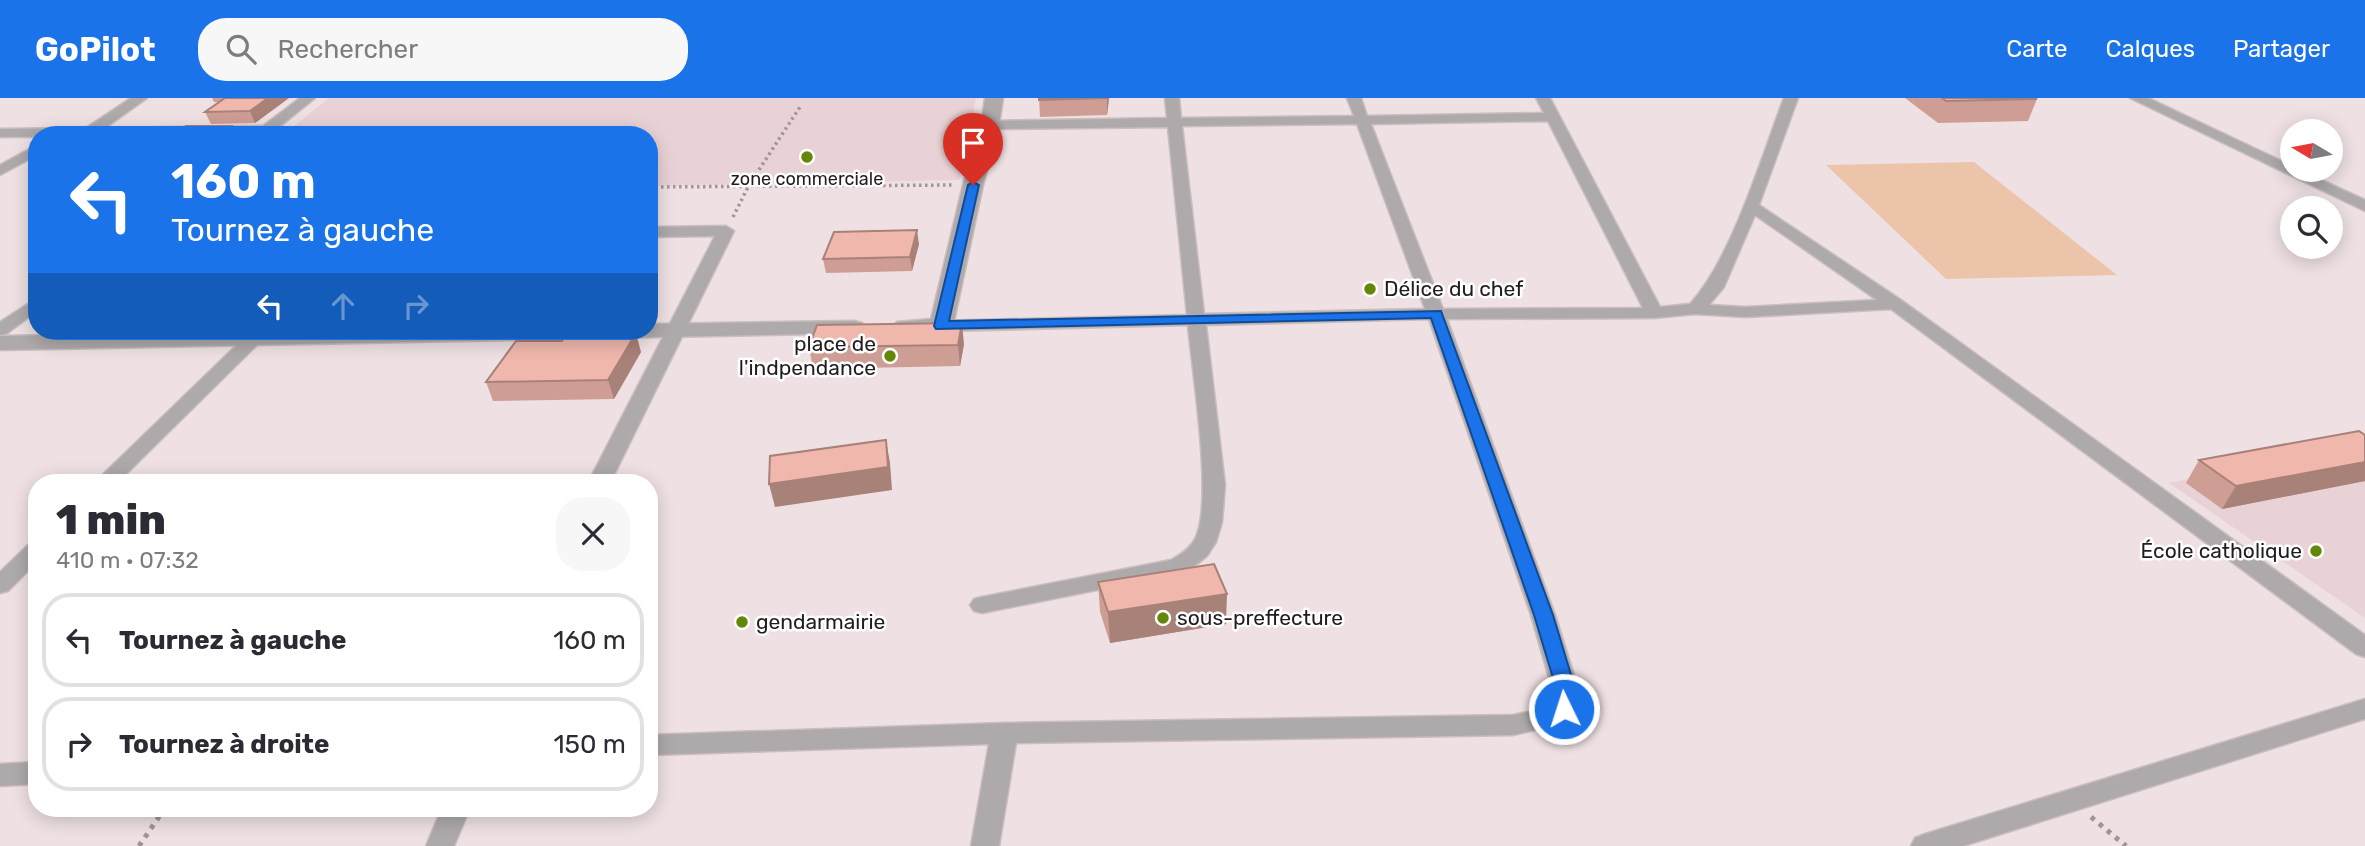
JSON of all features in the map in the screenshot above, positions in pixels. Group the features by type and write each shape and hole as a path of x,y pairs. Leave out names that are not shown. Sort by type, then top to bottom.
{"street":[{"path":"98,126 141,98"},
{"path":"271,126 308,98"},
{"path":"941,326 973,185 990,125 994,98"},
{"path":"982,605 1177,566 1193,559 1211,532 1214,485 1172,98"},
{"path":"658,745 1004,733 1513,724 1543,719 1564,709 1566,688 1544,615 1436,314 1354,98"},
{"path":"1543,98 1654,313"},
{"path":"1695,309 1715,287 1751,206 1791,98"},
{"path":"2137,98 2365,206"},
{"path":"990,125 1555,117"},
{"path":"0,133 28,133"},
{"path":"0,171 28,154"},
{"path":"1751,206 1895,304 2365,648"},
{"path":"603,474 726,231 658,232"},
{"path":"658,332 1436,314 1654,313 1695,309 1758,312 1895,304"},
{"path":"0,330 28,310"},
{"path":"0,343 152,340"},
{"path":"113,474 252,340"},
{"path":"0,585 28,558"},
{"path":"1925,846 2365,709"},
{"path":"985,846 1004,733"},
{"path":"0,775 28,773"},
{"path":"440,846 452,817"}],"path":[{"path":"726,231 749,185 800,107"},
{"path":"658,187 973,185"},
{"path":"2073,802 2126,846"},
{"path":"139,846 159,817"}],"shaded area":[{"name":"zone commerciale","path":"329,98 976,98 959,180 658,186 658,126 294,126"},
{"path":"1974,162 2117,275 1946,279 1826,165"},
{"name":"École catholique","path":"2365,442 2365,618 2169,483"}],"building":[{"path":"225,98 268,98 250,111 205,112"},
{"path":"1039,98 1107,98 1039,100"},
{"path":"1942,98 2035,98 2037,99 1946,101"},
{"path":"917,230 910,257 823,259 834,232"},
{"path":"962,323 958,345 809,347 817,325"},
{"path":"632,340 608,380 486,382 516,341"},
{"path":"2359,431 2365,435 2365,462 2236,486 2199,460"},
{"path":"886,440 888,467 769,484 770,456"},
{"path":"1214,564 1227,594 1108,612 1098,582"}],"place":[{"name":"zone commerciale","path":"807,157"},
{"name":"Délice du chef","path":"1370,289"},
{"name":"place de l'indpendance","path":"890,356"},
{"name":"École catholique","path":"2316,551"},
{"name":"sous-preffecture","path":"1163,618"},
{"name":"gendarmairie","path":"742,622"}],"route":[{"path":"973,185 941,326 1436,314 1544,615 1566,688 1564,709"}]}
